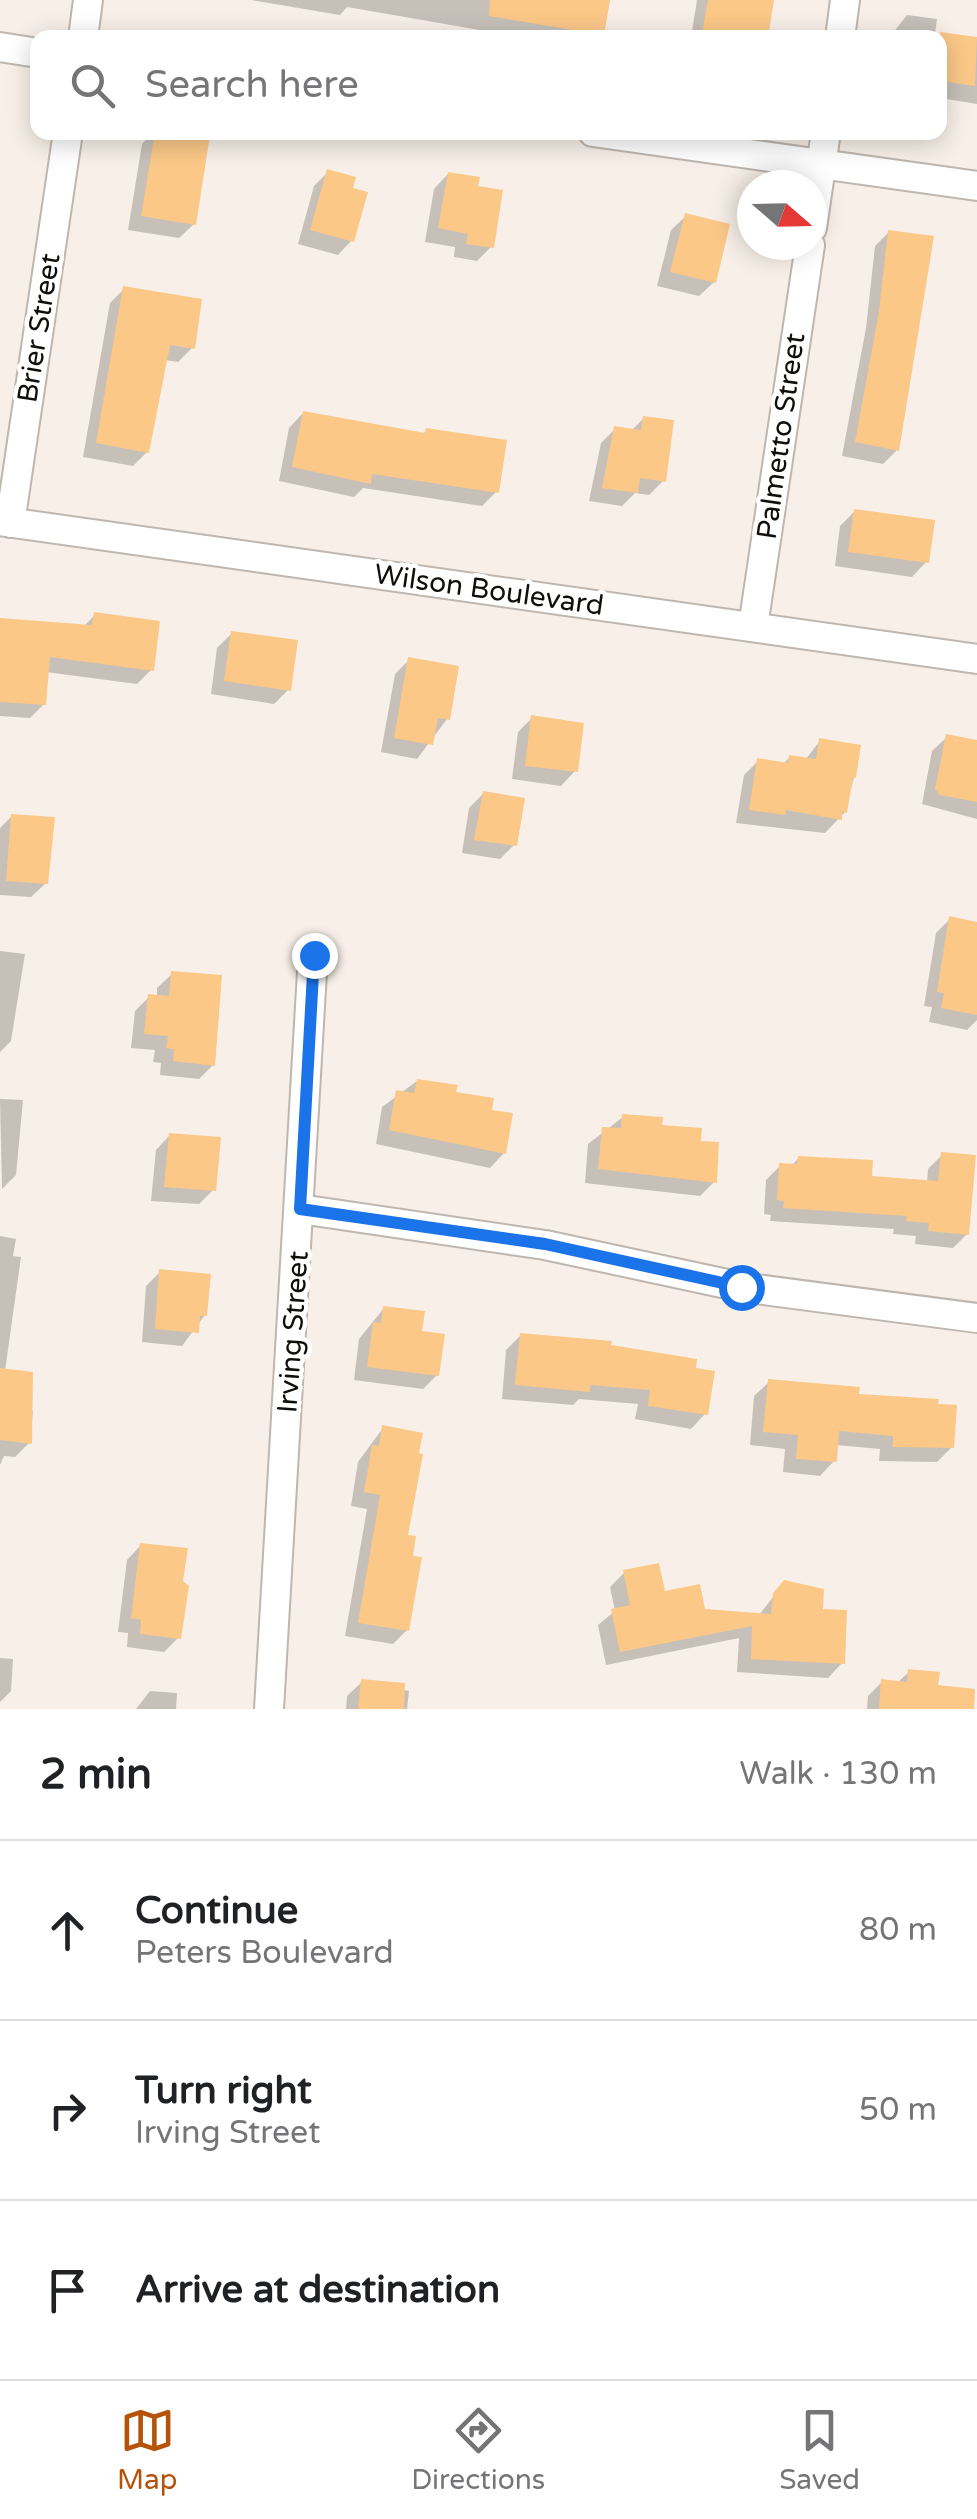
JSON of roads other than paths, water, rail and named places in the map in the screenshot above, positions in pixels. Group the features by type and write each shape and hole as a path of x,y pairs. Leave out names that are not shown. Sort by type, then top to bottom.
{"street":[{"path":"83,30 88,0"},
{"path":"841,30 845,0"},
{"path":"0,48 30,52"},
{"name":"Brier Street","path":"5,522 67,140"},
{"path":"649,140 977,186"},
{"path":"821,170 825,140"},
{"name":"Palmetto Street","path":"753,627 808,260"},
{"name":"Wilson Boulevard","path":"5,522 977,659"},
{"name":"Irving Street","path":"269,1709 314,955"},
{"path":"300,1209 545,1244 741,1287 977,1318"}]}
